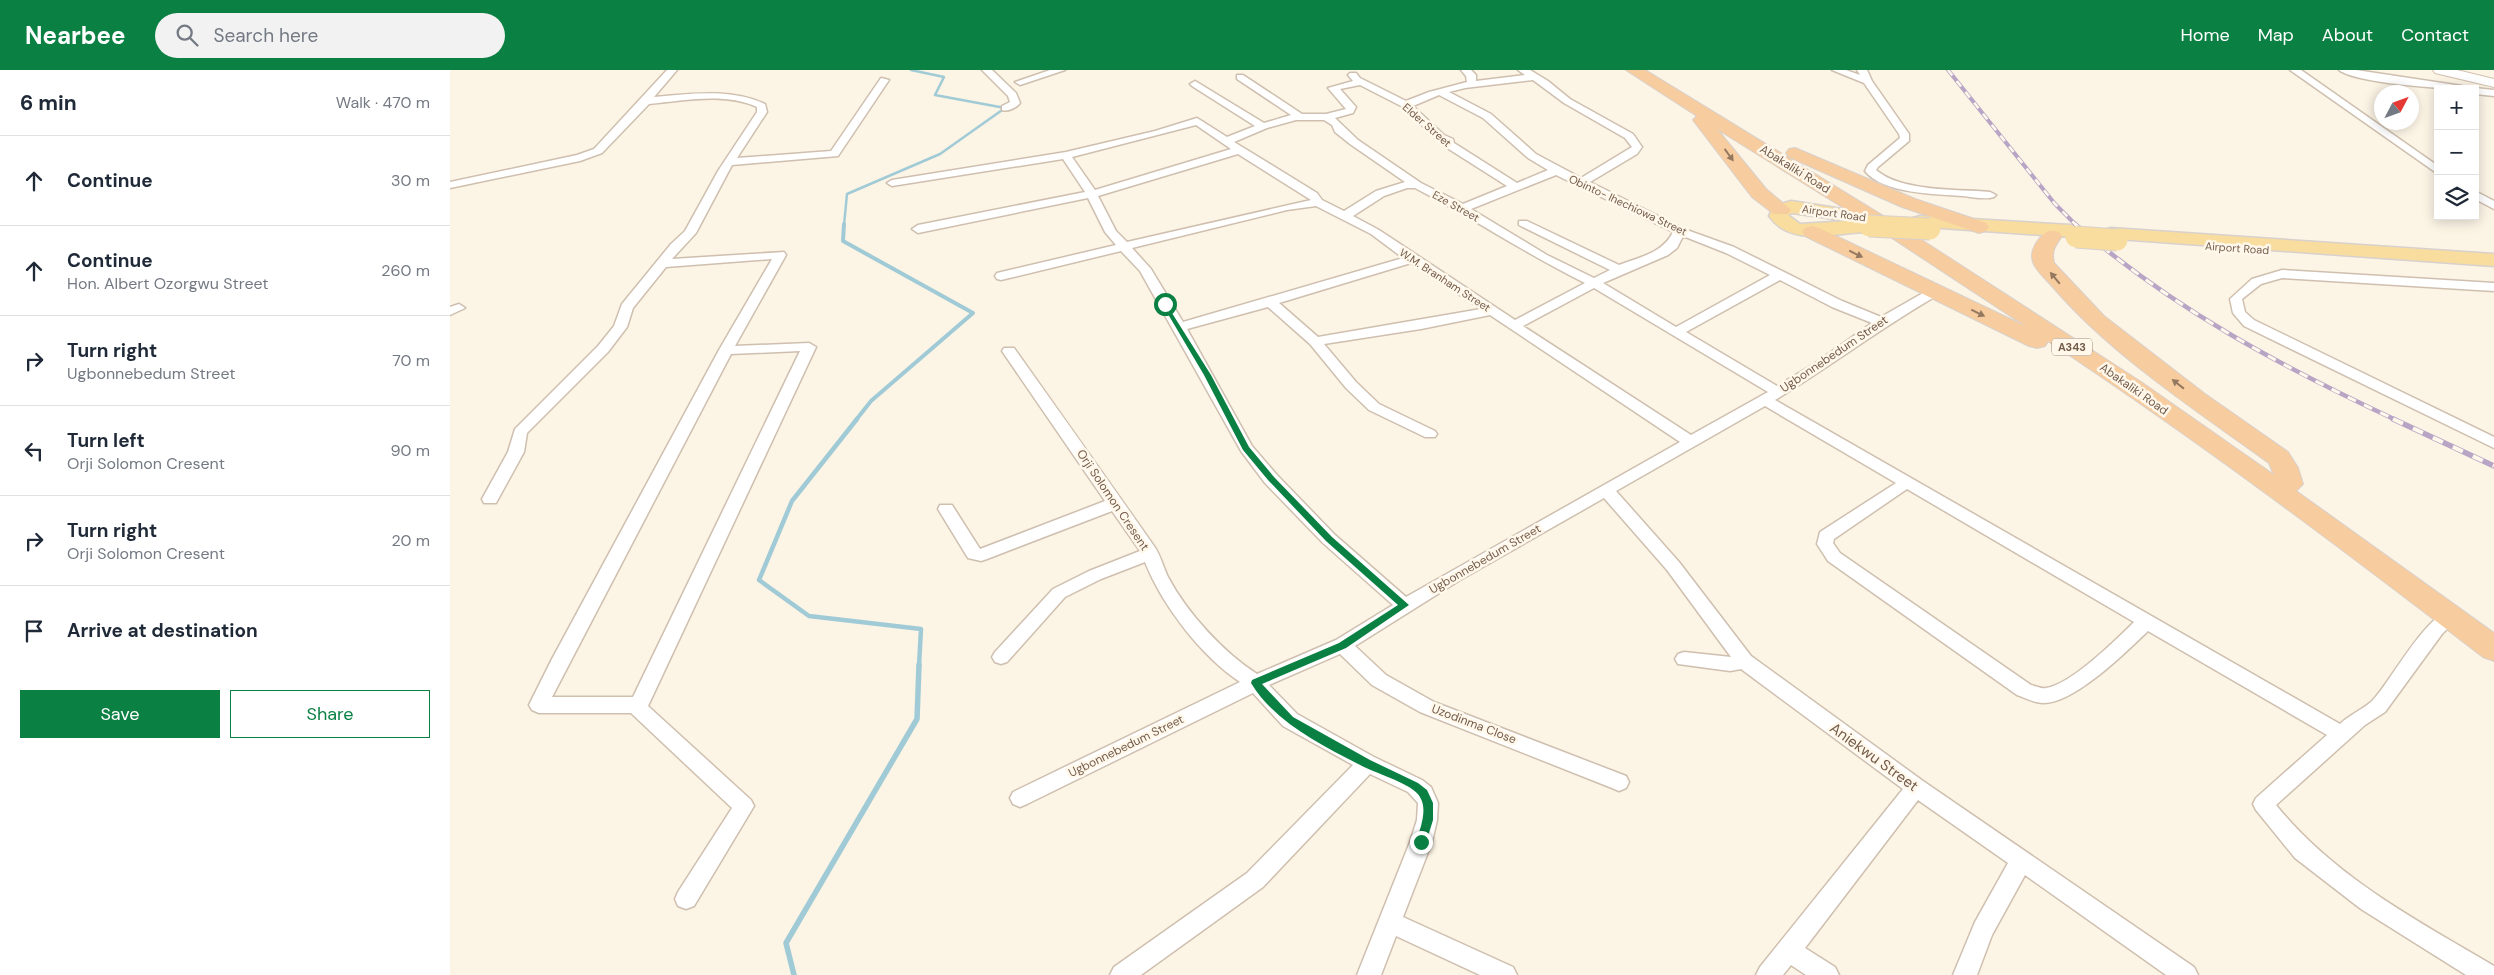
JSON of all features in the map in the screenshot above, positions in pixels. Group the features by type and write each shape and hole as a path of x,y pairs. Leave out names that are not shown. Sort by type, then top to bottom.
{"highway":[{"name":"Abakaliki Road","path":"1634,70 1896,232 2133,387 2494,632"},
{"name":"Abakaliki Road","path":"1647,70 2031,303 2281,486 2494,649"},
{"path":"1688,104 1758,193 1781,210"},
{"path":"1755,135 1909,204 1943,217 1979,227"},
{"path":"1812,232 2133,387"},
{"path":"2066,235 2044,246 2042,255 2044,264 2096,321 2196,399 2279,458 2285,468 2281,486"}],"main road":[{"path":"2444,70 2494,84"},
{"name":"Airport Road","path":"1865,222 1812,232 1794,228 1783,222 1778,216 1781,210 1791,207 1865,222 2494,260"},
{"name":"Airport Road","path":"1925,226 1979,227 2066,235"},
{"name":"Airport Road","path":"2114,237 2494,266"}],"street":[{"path":"450,185 580,158 598,151 646,101 672,70"},
{"path":"987,70 1013,96 1015,103 1005,108"},
{"path":"1020,82 1060,70"},
{"path":"1466,70 1471,75 1472,84"},
{"path":"1523,70 1567,101 1620,130 1635,141 1637,147 1634,152 1582,182"},
{"path":"1837,70 1867,81"},
{"path":"1862,70 1867,81 1904,134 1905,139 1873,165 1870,171 1875,178 1908,188 1990,195"},
{"path":"2295,70 2434,168"},
{"path":"2344,70 2379,78 2434,85"},
{"path":"1240,77 1300,117"},
{"path":"1406,105 1441,92 1472,84 1535,77"},
{"name":"Elder Street","path":"1326,117 1350,111 1351,109 1346,100 1333,88 1357,78 1406,105 1440,137 1449,141 1448,144 1516,187"},
{"path":"730,162 834,154 884,80"},
{"path":"1195,84 1263,126"},
{"name":"Obinto- Ihechiowa Street","path":"1441,92 1487,116 1532,156 1556,171 1680,231 1721,246 1881,322"},
{"path":"2479,92 2494,94"},
{"path":"490,499 516,452 520,432 603,349 620,327 627,307 675,247 690,233 722,171 730,162 762,112 762,106 750,99 732,97 646,101"},
{"path":"1226,141 1263,126 1300,117 1326,117"},
{"name":"Eze Street","path":"1326,117 1337,123 1340,130 1354,142 1417,185 1462,208 1543,258 1594,283 1676,332 1906,483 2341,734"},
{"path":"892,183 1066,155 1158,133 1197,121"},
{"name":"W.M. Branham Street","path":"1197,121 1239,150 1313,195 1318,202 1346,215 1375,232 1412,259 1691,442"},
{"path":"918,229 1092,194 1239,150"},
{"path":"1066,155 1092,194 1112,232 1145,269 1180,327 1246,448 1271,479 1329,539 1374,581 1404,605"},
{"path":"1462,208 1556,171"},
{"path":"1346,215 1390,188 1404,183 1417,185"},
{"path":"2479,197 2494,206"},
{"path":"1001,276 1287,207 1318,202"},
{"path":"1523,223 1620,270"},
{"path":"1514,326 1620,270 1664,252 1673,245 1680,231"},
{"path":"664,263 780,255 726,350 566,650 539,705 636,705 744,806 686,899"},
{"path":"1180,327 1412,259"},
{"path":"2494,287 2282,274 2261,278 2246,286 2236,299 2239,313 2249,323 2494,443"},
{"path":"1676,332 1780,275"},
{"name":"Ugbonnebedum Street","path":"1020,798 1256,683 1342,645 1404,605 1771,396 1819,366 1881,322 1934,292"},
{"path":"1270,302 1315,341 1351,385 1374,407 1430,434"},
{"path":"1315,341 1421,325 1492,311"},
{"path":"638,707 809,347 726,350"},
{"name":"Orji Solomon Cresent","path":"1009,351 1150,554 1160,578 1176,604 1215,651 1233,668 1256,683 1290,720 1367,763 1415,786 1424,793 1428,803 1427,820 1421,842 1370,975"},
{"path":"1906,483 1826,536 1825,544 1834,557 2024,690 2039,696 2050,696 2066,688 2099,665 2146,622"},
{"name":"Aniekwu Street","path":"1607,491 1673,566 1744,661 1916,787 2186,975"},
{"path":"946,509 974,554 981,555 1116,503"},
{"path":"1001,658 1059,593 1095,575 1150,554"},
{"path":"2451,616 2436,629 2378,706 2358,719 2263,804 2303,850 2330,873 2395,920 2488,975"},
{"name":"Uzodinma Close","path":"1342,645 1378,680 1427,706 1619,782"},
{"path":"1684,659 1730,664 1744,661"},
{"path":"1122,975 1255,880 1367,763"},
{"path":"1768,975 1790,951 1916,787"},
{"path":"1965,975 1983,930 2022,859"},
{"path":"1390,922 1505,975"},
{"path":"1790,951 1826,975"}],"waterway":[{"path":"844,225 847,194 940,154 1005,108 935,95 944,77 911,70"},
{"path":"844,224 843,241 973,313 871,401 856,420"},
{"path":"857,419 792,501 759,580 809,616 921,629 919,666"},
{"path":"794,975 786,943 917,719 919,665"}],"railway":[{"path":"1948,70 2055,204 2075,224"},
{"path":"2075,224 2150,282 2228,333 2353,400 2396,420"},
{"path":"2393,419 2494,466"}],"route":[{"path":"1165,304 1180,327 1207,375 1233,428 1246,448 1271,479 1329,539 1374,581 1404,605 1342,645 1256,683 1272,703 1290,720 1367,763 1415,786 1424,793 1428,803 1427,820 1421,842"}]}
